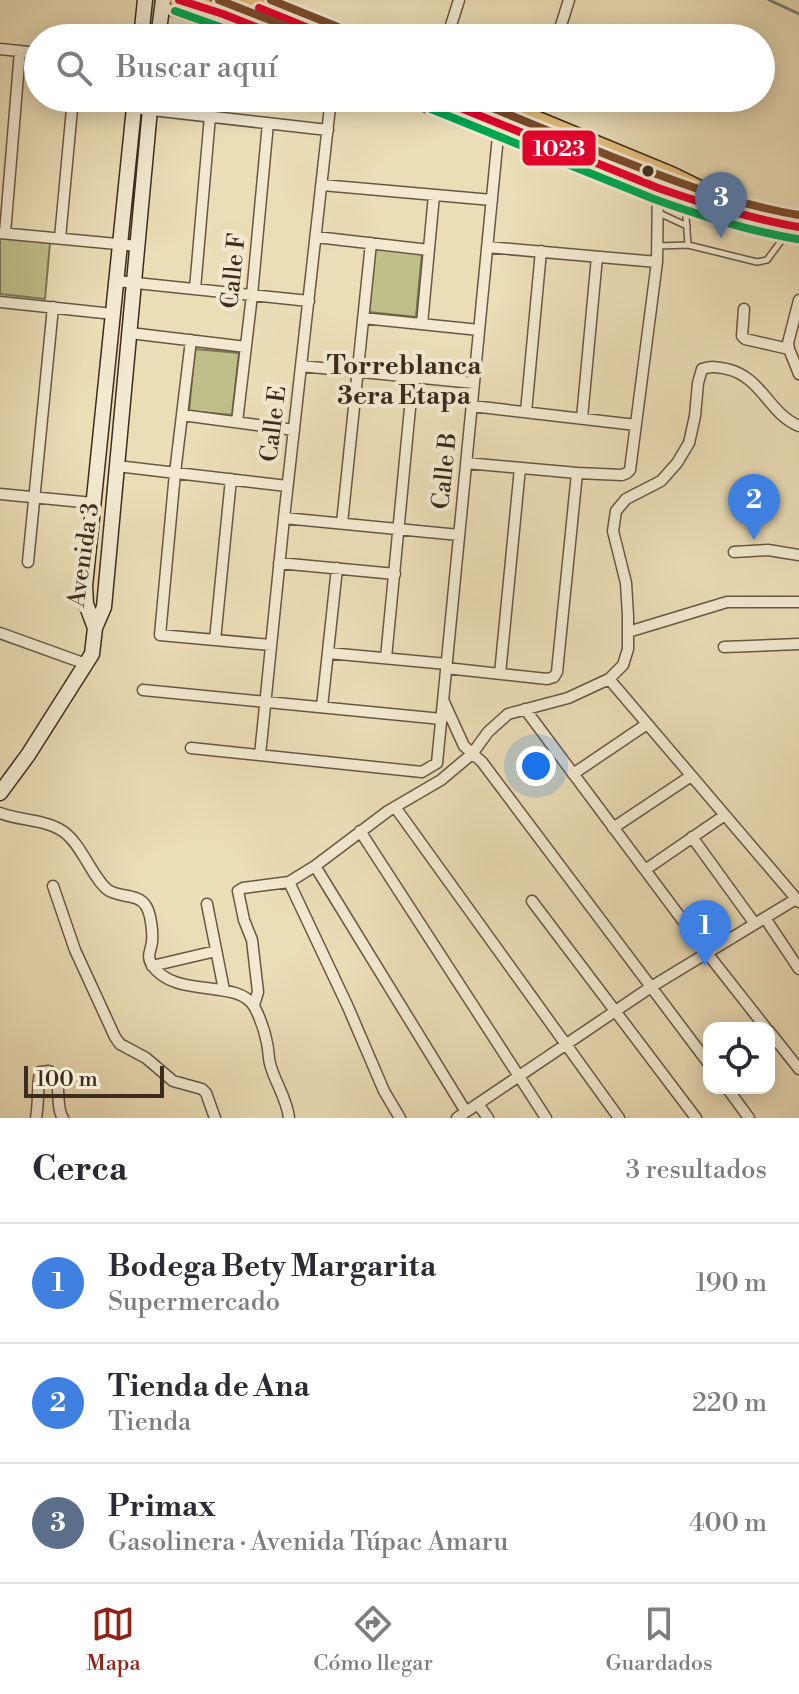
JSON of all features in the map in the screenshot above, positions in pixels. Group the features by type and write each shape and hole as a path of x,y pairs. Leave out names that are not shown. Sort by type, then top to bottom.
{"highway":[{"path":"239,0 298,24"},
{"path":"168,2 223,14 248,24"},
{"path":"471,112 684,197 796,226"},
{"path":"511,112 658,187 756,217"}],"street":[{"path":"142,24 145,0"},
{"path":"451,24 459,0"},
{"path":"561,24 569,0"},
{"path":"162,24 168,2 221,24"},
{"path":"0,49 24,51"},
{"path":"20,51 2,233 138,246"},
{"path":"60,238 72,112"},
{"name":"Avenida 3","path":"95,628 86,604 85,586 133,112"},
{"name":"Avenida 3","path":"95,628 104,607 150,112"},
{"path":"190,112 328,130"},
{"name":"Calle E","path":"260,755 330,112"},
{"path":"439,112 498,136 658,187 657,262 630,470 622,475 466,463"},
{"path":"195,289 210,116"},
{"name":"Calle F","path":"237,422 268,123"},
{"name":"Calle B","path":"260,755 422,772 437,763 498,136"},
{"path":"322,185 492,200"},
{"path":"422,324 434,195"},
{"path":"316,237 429,250"},
{"path":"342,523 371,243"},
{"path":"487,247 657,262"},
{"path":"526,412 541,251"},
{"path":"582,418 597,257"},
{"path":"117,281 309,301"},
{"path":"799,300 788,343 799,374"},
{"path":"0,302 113,314"},
{"path":"28,562 53,307"},
{"path":"744,309 742,336 745,339 789,349"},
{"path":"363,318 479,330"},
{"path":"130,333 246,347"},
{"path":"191,340 160,635 271,645"},
{"path":"301,366 474,383"},
{"path":"289,1118 254,1005 258,992 252,940 238,891 289,882 395,807 441,780 472,754 488,732 508,714 568,698 609,679 623,665 628,649 626,583 613,531 616,511 626,499 661,481 677,463 689,443 702,369 713,366 737,371 757,385 786,419 799,426"},
{"path":"386,658 413,377"},
{"path":"472,406 636,425"},
{"path":"182,415 294,430"},
{"path":"117,466 287,486"},
{"path":"500,674 520,468"},
{"path":"328,653 547,679 554,677 557,672 577,473"},
{"path":"215,640 231,479"},
{"path":"0,494 93,503"},
{"path":"284,518 459,535"},
{"path":"734,552 768,550 799,555"},
{"path":"279,563 395,574"},
{"path":"322,707 337,568"},
{"path":"628,632 727,602 799,602"},
{"path":"3,783 28,755 92,654 95,628"},
{"path":"0,633 86,664"},
{"path":"724,647 799,644"},
{"path":"315,866 462,1115 651,987 798,900 609,679"},
{"path":"143,690 442,719"},
{"path":"443,700 464,746 482,762 703,1056"},
{"path":"525,709 762,1022"},
{"path":"573,774 647,724"},
{"path":"191,748 260,755"},
{"path":"613,828 691,776"},
{"path":"395,807 619,1118"},
{"path":"0,813 66,833 103,885 111,892 140,899 147,908 149,920 152,941 148,954 152,966 165,976 180,985 224,990 254,1005"},
{"path":"645,870 725,815"},
{"path":"360,831 546,1118"},
{"path":"692,837 799,969"},
{"path":"289,882 384,1091 400,1118"},
{"path":"53,886 75,950 115,1037 120,1044 146,1058 173,1081 202,1089 215,1118"},
{"path":"532,901 696,1118"},
{"path":"207,904 224,990"},
{"path":"152,966 216,951"},
{"path":"775,1039 799,1069"},
{"path":"36,1118 40,1072 49,1071 57,1078 59,1112 63,1118"},
{"path":"731,1094 749,1118"},
{"path":"478,1104 488,1118"}],"lane":[{"path":"684,197 688,245"},
{"path":"659,213 688,226"},
{"path":"657,246 688,245 757,262 767,260 796,226"}],"green space":[{"path":"0,236 50,243 45,299 0,294"},
{"path":"375,249 422,253 416,317 369,312"},
{"path":"195,349 239,353 232,415 189,411"}],"waterway":[{"path":"769,0 799,14"}],"transit line":[{"name":"1023","path":"179,0 248,24"},
{"path":"219,0 280,24"},
{"path":"271,0 331,24"},
{"name":"1023","path":"259,8 298,24"},
{"path":"175,11 212,24"},
{"path":"438,112 654,199 707,217 797,239"},
{"name":"1023","path":"471,112 658,188 763,220 799,227"},
{"path":"502,112 676,181 749,204 799,215"}],"place":[{"name":"Primax","path":"721,238"},
{"name":"Tienda de Ana","path":"754,540"},
{"name":"Bodega Bety Margarita","path":"705,966"}],"district":[{"name":"Torreblanca 3era Etapa","path":"404,381"}]}
